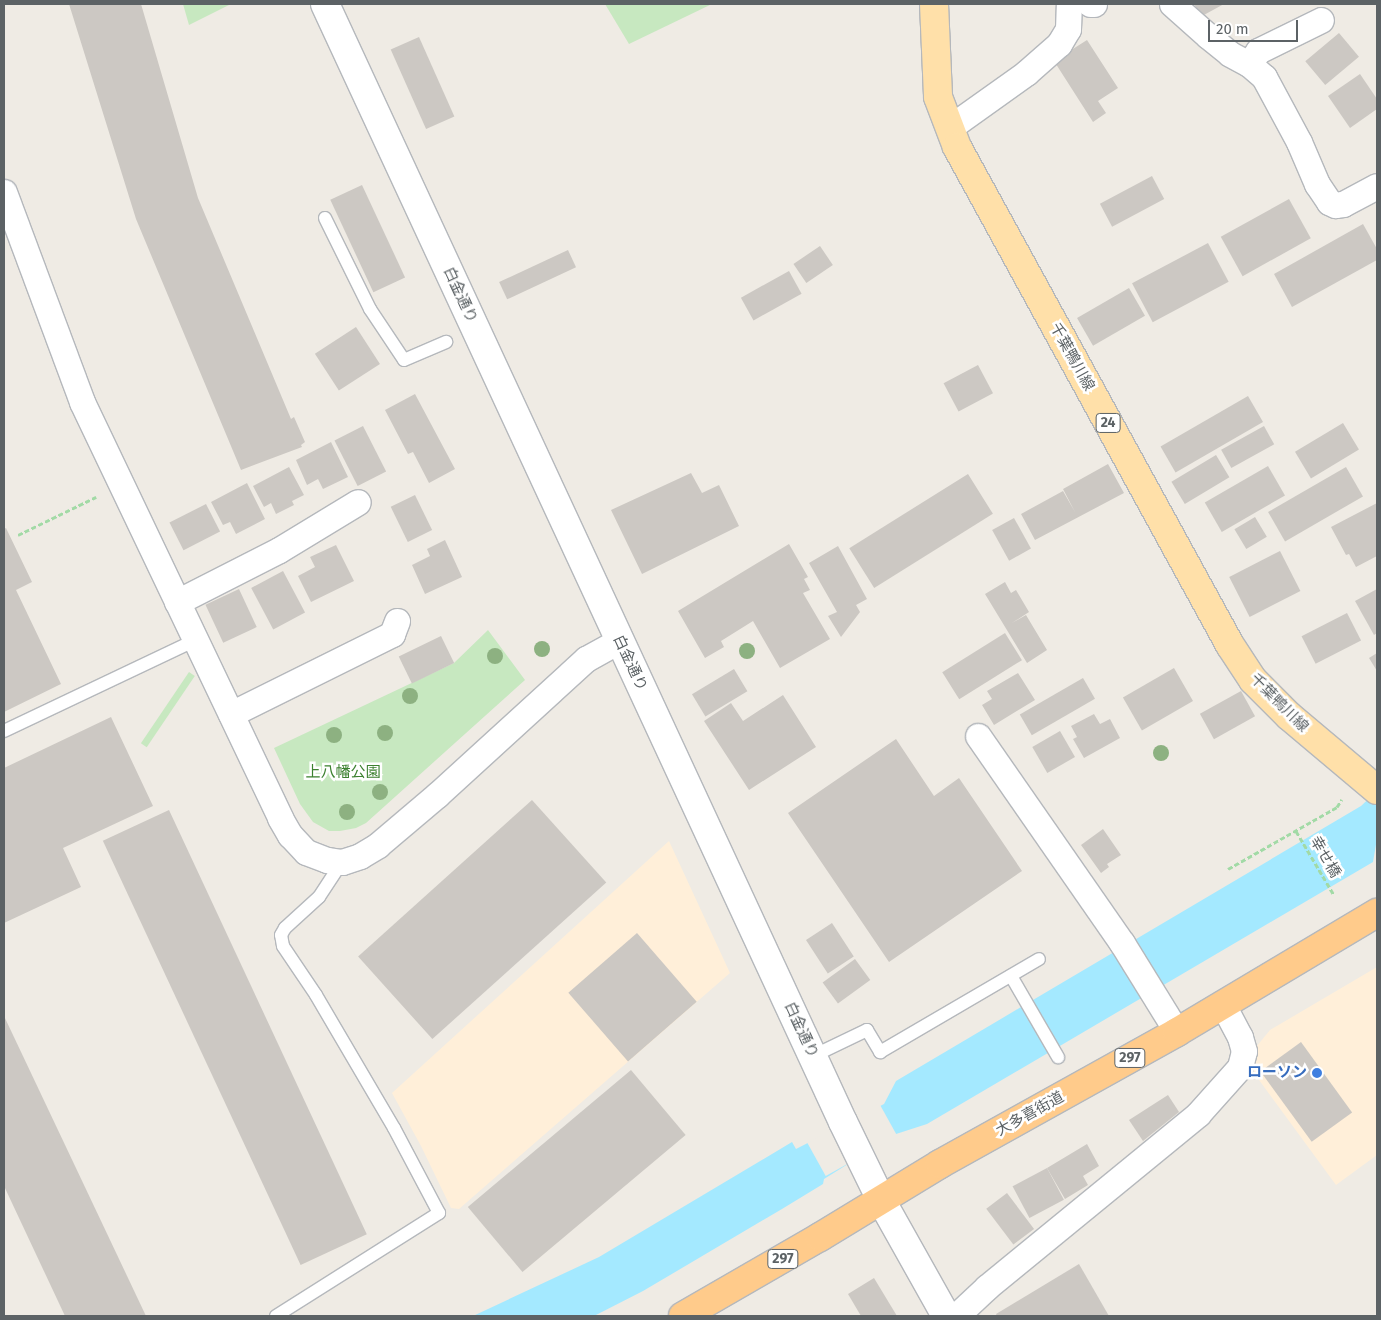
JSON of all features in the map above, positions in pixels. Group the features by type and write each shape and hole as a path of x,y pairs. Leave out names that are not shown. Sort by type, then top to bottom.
{"highway":[{"name":"大多喜街道","path":"683,1316 940,1164 1177,1032 1377,913"}],"main road":[{"name":"千葉鴨川線","path":"934,4 938,97 948,128 976,184 1230,645 1254,680 1289,716 1377,790"}],"street":[{"name":"白金通り","path":"325,4 843,1122 881,1200 946,1316"},
{"path":"948,128 1026,73 1059,44 1068,29 1070,4"},
{"path":"1172,4 1230,54 1250,64 1264,77 1300,142 1317,184 1330,202 1335,205 1343,204 1377,186"},
{"path":"1250,64 1258,51 1321,20"},
{"path":"4,192 82,402 280,818 290,835 306,852 315,857 342,862 360,856 385,840 586,659 620,640"},
{"path":"177,602 279,550 358,502"},
{"path":"231,714 392,634 397,620"},
{"path":"978,736 1122,942 1177,1032"},
{"path":"956,1316 987,1287 1198,1114 1240,1067 1244,1051 1240,1037 1222,1005"}],"lane":[{"path":"325,218 370,309 404,360 446,342"},
{"path":"4,731 196,640"},
{"path":"276,1316 439,1213 394,1128 316,995 283,946 281,935 284,928 319,897 342,862"},
{"path":"813,1056 867,1030 880,1052 1039,959"},
{"path":"1011,976 1056,1054"}],"path":[{"path":"18,535 105,493"},
{"path":"1228,870 1337,807 1343,792 1356,773"},
{"name":"幸せ橋","path":"1296,831 1334,895"}],"shaded area":[{"path":"669,841 730,973 459,1209 451,1208 421,1146 392,1093"},
{"path":"1377,967 1377,1155 1336,1185 1251,1069 1252,1052 1270,1030"}],"green space":[{"path":"183,4 231,4 189,25"},
{"path":"605,4 712,4 629,44"},
{"name":"上八幡公園","path":"488,630 525,680 366,823 356,828 329,831 313,822 300,804 274,748 454,663"},
{"path":"189,672 195,676 147,747 141,743"}],"water":[{"path":"1377,791 1377,839 1373,862 927,1124 896,1134 824,1179 823,1184 643,1291 594,1316 473,1316 599,1257 792,1142 796,1149 884,1104 896,1081 1361,806"}],"pier":[{"path":"879,1103 897,1136 826,1176 807,1143"}],"building":[{"path":"69,4 141,4 198,198 291,419 294,417 305,442 301,445 302,447 241,470 136,219"},
{"path":"1194,4 1224,4 1202,16"},
{"path":"1339,33 1359,57 1325,85 1305,61"},
{"path":"419,37 454,116 426,129 391,50"},
{"path":"1087,40 1118,88 1098,101 1106,113 1093,122 1054,61"},
{"path":"1360,74 1377,99 1377,109 1350,128 1328,96"},
{"path":"1152,176 1164,199 1112,227 1100,204"},
{"path":"362,185 405,277 373,292 330,200"},
{"path":"1289,199 1311,238 1243,276 1221,237"},
{"path":"1363,224 1377,249 1377,260 1292,307 1274,274"},
{"path":"1208,243 1229,282 1153,322 1132,283"},
{"path":"820,246 833,265 806,283 793,264"},
{"path":"568,250 576,267 507,299 499,282"},
{"path":"789,271 802,294 754,320 741,298"},
{"path":"1129,288 1145,316 1093,346 1077,318"},
{"path":"356,327 380,364 339,391 315,354"},
{"path":"978,365 993,393 959,412 944,383"},
{"path":"415,394 455,469 429,483 413,452 408,454 385,410"},
{"path":"1248,396 1263,422 1176,472 1161,446"},
{"path":"1343,423 1359,450 1311,478 1295,452"},
{"path":"363,426 386,471 358,486 334,441"},
{"path":"1264,426 1274,444 1231,468 1221,450"},
{"path":"331,442 348,477 323,489 318,479 307,485 296,460"},
{"path":"1216,455 1229,477 1185,504 1171,482"},
{"path":"1108,464 1124,493 1035,540 1021,514 1063,491 1075,512 1063,489"},
{"path":"1268,466 1285,495 1222,532 1205,502"},
{"path":"289,467 304,495 292,501 294,505 276,514 271,503 264,507 253,486"},
{"path":"1346,467 1363,496 1285,541 1268,512"},
{"path":"691,473 702,493 719,485 739,526 642,574 611,510"},
{"path":"968,474 993,514 874,588 849,548"},
{"path":"247,483 265,519 236,534 230,522 223,525 211,502"},
{"path":"415,495 432,530 408,542 391,507"},
{"path":"1377,503 1377,556 1356,567 1349,554 1346,555 1331,527"},
{"path":"206,504 220,532 184,550 169,523"},
{"path":"1255,517 1267,537 1246,549 1234,529"},
{"path":"1014,518 1031,549 1009,561 992,530"},
{"path":"6,528 32,582 16,590 61,684 4,712 4,529"},
{"path":"445,540 462,577 425,594 412,565 430,556 427,549"},
{"path":"789,544 808,577 804,579 810,590 803,593 830,639 780,668 753,621 721,641 724,647 705,658 678,611"},
{"path":"336,545 354,581 311,602 298,576 315,567 310,557"},
{"path":"838,546 867,599 856,605 860,612 841,637 828,616 837,612 809,563"},
{"path":"1280,551 1300,591 1250,617 1229,577"},
{"path":"283,571 305,612 273,629 251,588"},
{"path":"1005,582 1011,593 1016,590 1029,612 1012,623 1026,615 1047,650 1027,663 985,594"},
{"path":"239,589 257,627 223,643 205,605"},
{"path":"1377,589 1377,633 1374,635 1355,601"},
{"path":"1347,613 1361,641 1316,664 1302,636"},
{"path":"1005,633 1022,660 959,699 942,672"},
{"path":"441,636 454,663 412,684 399,657"},
{"path":"1377,653 1377,671 1369,658"},
{"path":"1174,668 1193,701 1142,730 1123,698"},
{"path":"734,669 747,691 705,717 692,694"},
{"path":"1018,673 1035,700 994,725 982,705 992,699 987,691"},
{"path":"1083,678 1095,699 1032,735 1020,714"},
{"path":"1241,691 1255,716 1214,739 1200,714"},
{"path":"783,695 816,747 749,790 704,721 731,703 743,721"},
{"path":"1094,714 1100,724 1110,719 1120,738 1084,758 1073,739 1077,737 1071,726"},
{"path":"111,717 153,806 63,848 81,887 4,923 4,768"},
{"path":"1060,731 1075,757 1047,773 1032,747"},
{"path":"896,739 934,796 959,778 1022,871 889,962 788,813"},
{"path":"532,800 606,882 432,1039 358,957"},
{"path":"169,810 367,1234 301,1265 103,841"},
{"path":"1103,829 1121,855 1107,864 1109,867 1101,873 1081,845"},
{"path":"832,923 854,957 828,973 806,940"},
{"path":"637,933 697,1002 628,1061 568,993"},
{"path":"855,959 870,980 838,1004 823,983"},
{"path":"4,1016 146,1316 65,1316 4,1186"},
{"path":"1301,1042 1352,1112 1312,1142 1261,1071"},
{"path":"631,1070 686,1135 522,1272 468,1207"},
{"path":"1168,1095 1179,1112 1143,1141 1129,1120"},
{"path":"1087,1144 1099,1166 1083,1176 1088,1185 1065,1199 1047,1168"},
{"path":"1047,1168 1064,1200 1029,1218 1013,1186"},
{"path":"1007,1193 1034,1229 1013,1245 986,1209"},
{"path":"1079,1264 1109,1316 997,1316 996,1314"},
{"path":"874,1278 897,1316 861,1316 848,1294"}],"place":[{"name":"ローソン","path":"1317,1073"}]}
